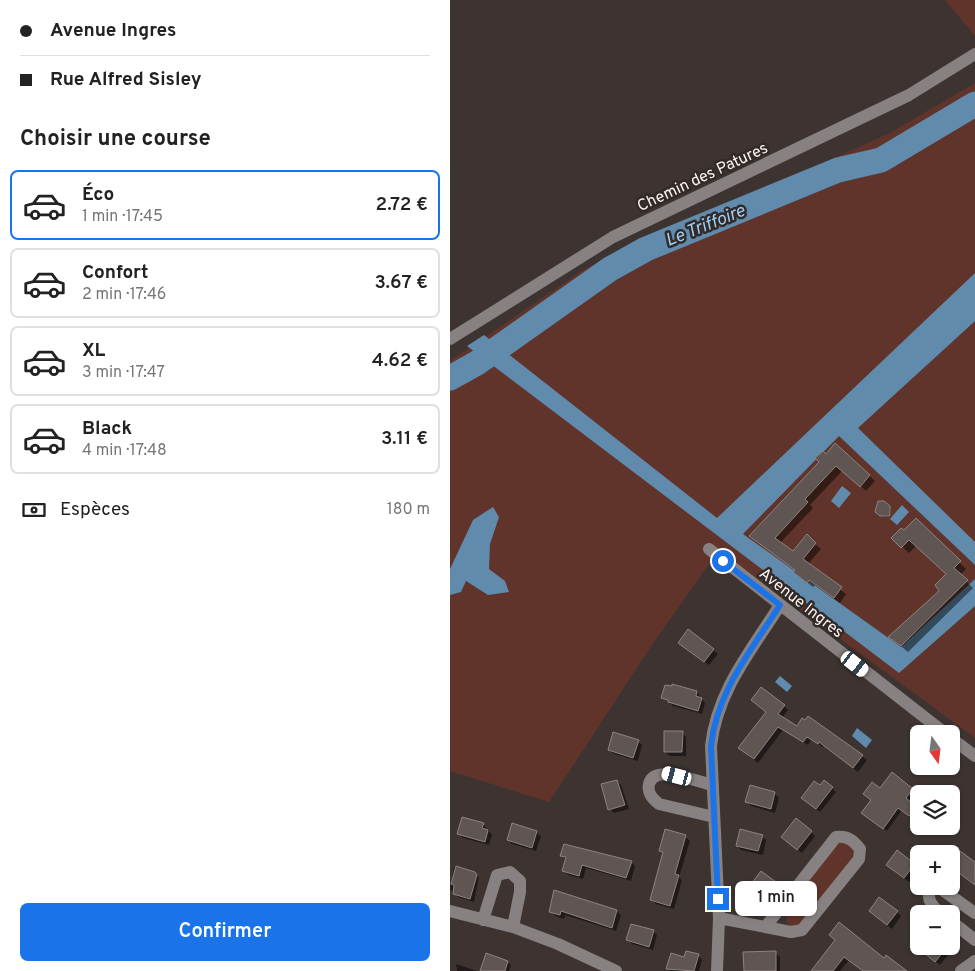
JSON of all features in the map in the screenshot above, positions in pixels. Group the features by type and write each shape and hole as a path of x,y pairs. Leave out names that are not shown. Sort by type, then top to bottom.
{"street":[{"name":"Chemin des Patures","path":"450,339 614,237 909,95 975,54"},
{"name":"Avenue Ingres","path":"709,550 934,725"},
{"path":"717,971 719,918 711,746 714,721 722,698 780,605"},
{"path":"960,745 975,756"},
{"path":"712,785 662,772 654,775 649,782 649,791 652,798 659,804 714,816"},
{"path":"719,918 791,932 802,930 859,859 860,849 855,842 846,836 836,837 766,926"},
{"path":"483,920 496,875 510,872 520,881 520,892 513,927"},
{"path":"950,895 975,913"},
{"path":"450,911 513,927 558,944 616,971"},
{"path":"960,928 975,940"},
{"path":"961,971 975,961"}],"shaded area":[{"path":"945,0 975,0 975,36"},
{"path":"975,83 975,738 960,725 957,725 719,550 652,645 549,802 450,771 450,361 586,268 888,134"},
{"path":"839,842 846,842 853,849 852,861 800,926 791,926 787,923 785,911"}],"water":[{"path":"975,273 975,321 858,428 975,542 975,565 839,436 743,534 901,647 975,579 975,606 899,673 467,346 484,335 717,518"},
{"path":"842,486 851,493 839,508 831,501"},
{"path":"902,505 909,512 897,525 890,519"},
{"path":"493,507 499,517 490,544 489,569 505,581 509,592 488,595 466,581 461,592 450,595 450,569 473,520"},
{"path":"780,676 792,686 787,692 775,682"},
{"path":"857,728 872,740 866,748 852,736"}],"building":[{"path":"835,443 870,475 860,487 836,466 805,499 808,502 775,538 793,551 807,534 816,543 803,559 842,587 834,598 809,580 807,583 793,572 795,570 749,536 819,462 815,458 823,451 826,454"},
{"path":"878,501 884,501 890,506 890,516 880,516 875,512"},
{"path":"916,518 961,561 954,568 968,580 901,646 888,637 939,591 935,585 946,574 909,540 901,548 891,538 901,528 904,530"},
{"path":"688,629 714,649 704,662 678,643"},
{"path":"672,684 697,691 696,696 702,698 698,711 661,698 665,685 672,686"},
{"path":"761,687 785,705 778,714 797,726 802,718 805,720 808,716 863,755 853,768 819,742 818,744 807,737 803,742 778,727 754,759 738,748 766,712 751,700"},
{"path":"664,731 683,731 682,752 664,752"},
{"path":"613,732 639,740 633,758 608,750"},
{"path":"892,772 910,787 910,793 906,798 910,801 910,815 909,816 898,808 883,829 861,813 871,800 863,794 872,782 880,788"},
{"path":"617,780 625,805 608,810 601,784"},
{"path":"824,780 833,787 816,809 801,798 814,781 820,785"},
{"path":"750,785 775,792 771,809 745,802"},
{"path":"462,817 484,823 482,828 488,830 485,842 457,834"},
{"path":"796,818 812,831 797,850 781,837"},
{"path":"512,823 537,831 532,848 507,840"},
{"path":"665,829 686,835 675,874 679,875 670,906 650,900 663,852 659,851"},
{"path":"740,829 763,835 758,851 736,846"},
{"path":"564,844 632,861 626,878 582,865 579,876 562,871 566,857 560,856"},
{"path":"897,850 910,860 910,870 904,878 886,865"},
{"path":"960,851 975,862 975,885 960,874"},
{"path":"456,866 475,872 477,875 470,899 453,894 454,885 451,884"},
{"path":"761,871 776,882 757,908 742,896"},
{"path":"554,890 617,910 612,928 561,911 560,915 549,912"},
{"path":"879,897 898,911 887,925 869,911"},
{"path":"839,922 884,958 886,955 907,971 863,971 844,957 833,971 811,971 835,940 829,935"},
{"path":"631,924 654,930 649,947 626,940"},
{"path":"686,951 699,954 694,971 666,969 671,953 684,957"},
{"path":"776,951 776,971 744,971 743,952"},
{"path":"486,953 508,961 505,971 480,971"},
{"path":"927,955 941,955 935,962"}],"waterway":[{"name":"Le Triffoire","path":"450,378 477,363 610,269 646,249 838,170 881,160 975,104"}],"route":[{"path":"718,899 711,746 714,721 722,698 740,666 780,605 723,561"}]}
